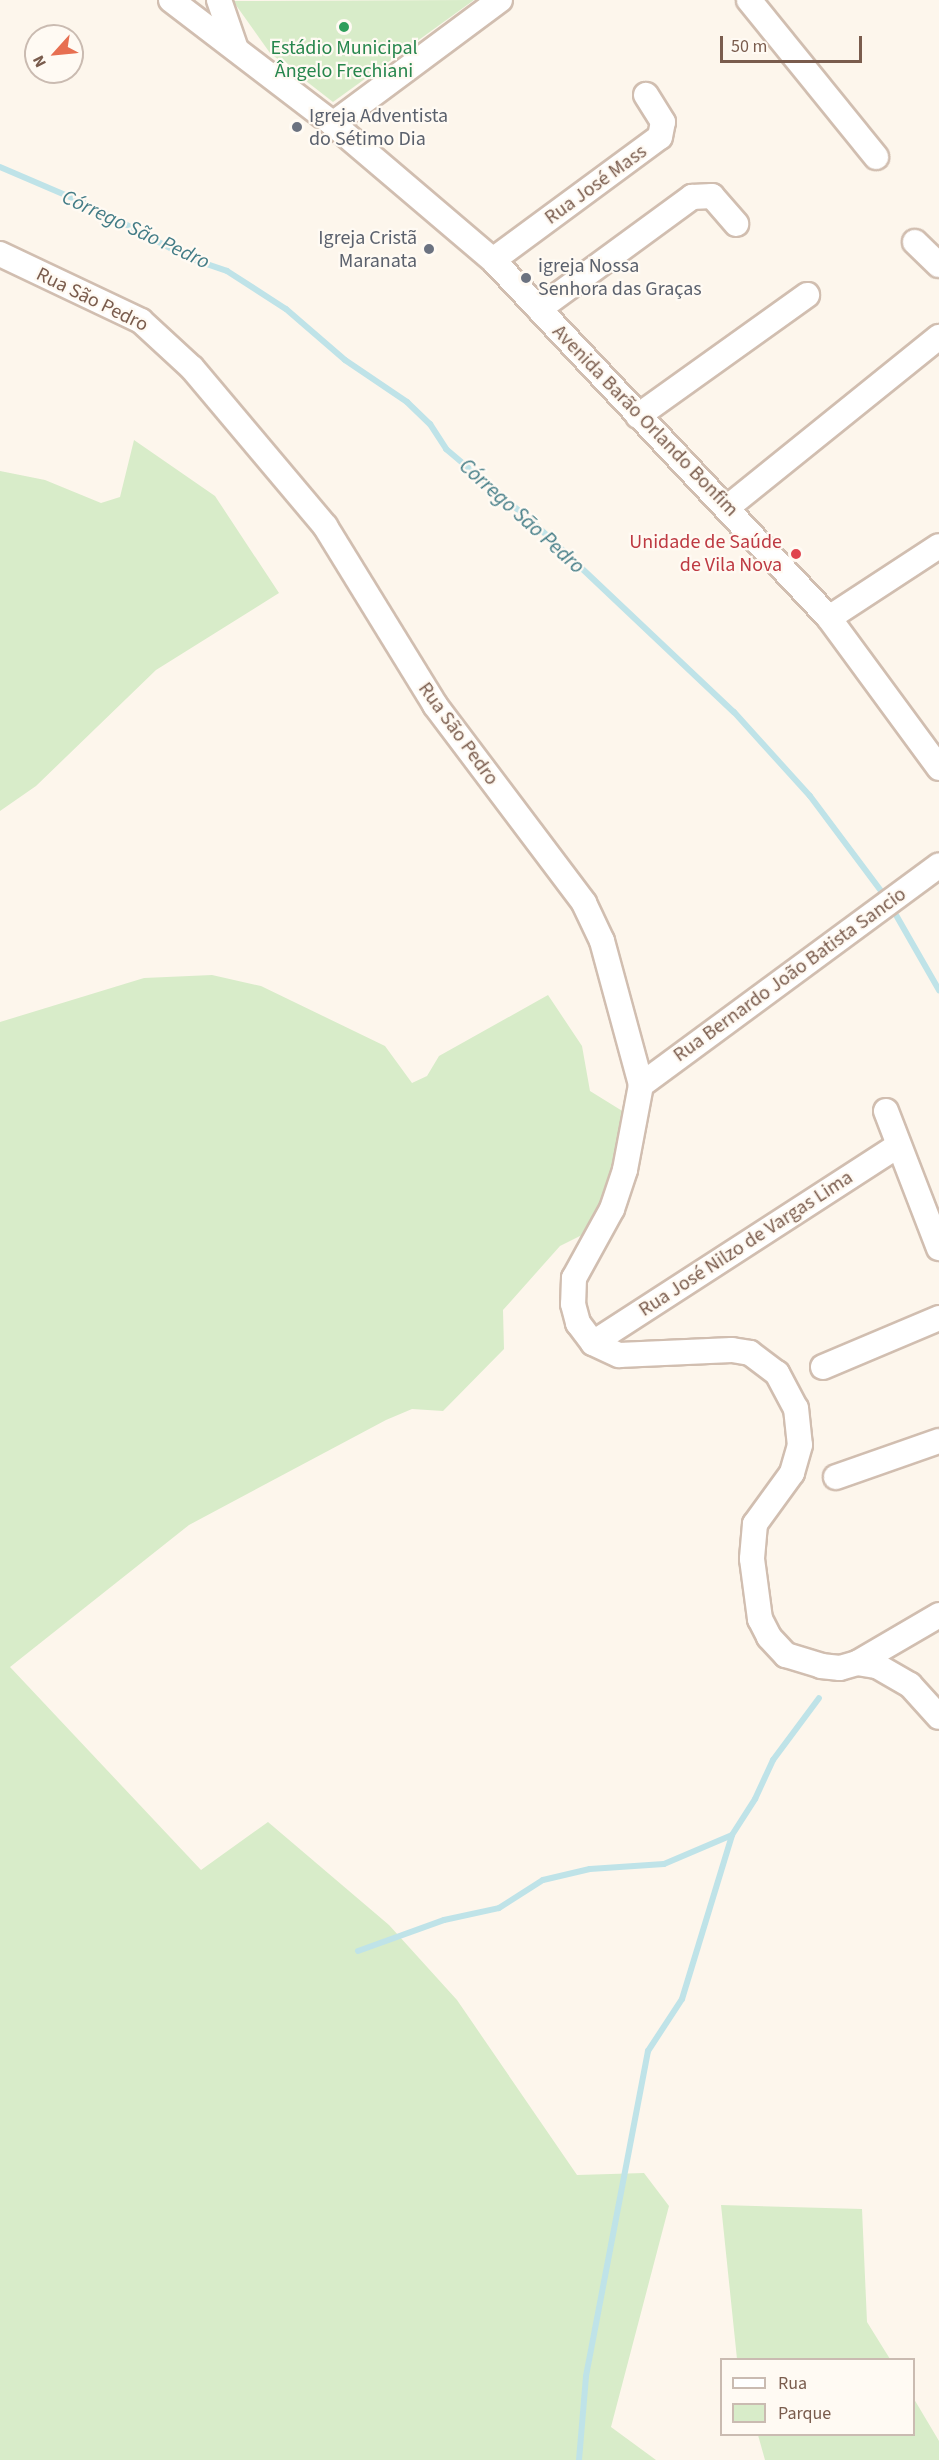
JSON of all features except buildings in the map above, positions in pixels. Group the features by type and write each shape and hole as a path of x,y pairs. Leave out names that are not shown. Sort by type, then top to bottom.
{"street":[{"name":"Avenida Barão Orlando Bonfim","path":"171,0 333,124 493,260 638,416 728,507 829,618 939,768"},
{"path":"219,0 236,49"},
{"path":"333,124 500,0"},
{"path":"749,0 876,157"},
{"name":"Rua José Mass","path":"493,260 660,137 663,122 645,95"},
{"path":"539,309 692,197 712,196 736,224"},
{"path":"915,242 939,265"},
{"name":"Rua São Pedro","path":"0,254 122,311 160,335 325,526 435,705 584,903 602,941 641,1085 625,1170 612,1209 574,1278 575,1314 593,1343"},
{"path":"638,416 807,296"},
{"path":"728,507 939,337"},
{"path":"829,618 939,546"},
{"name":"Rua Bernardo João Batista Sancio","path":"641,1085 939,865"},
{"path":"886,1112 939,1248"},
{"name":"Rua José Nilzo de Vargas Lima","path":"593,1343 899,1145"},
{"path":"823,1367 939,1318"},
{"path":"593,1343 619,1355 732,1350 750,1353 777,1373 796,1408 800,1445 792,1473 755,1524 752,1559 760,1619 777,1647 800,1661 840,1668 857,1663 939,1615"},
{"path":"836,1477 939,1441"},
{"path":"857,1663 893,1674 939,1717"}],"green space":[{"name":"Estádio Municipal Ângelo Frechiani","path":"474,0 333,102 270,53 233,1"},
{"path":"134,440 215,496 279,593 156,670 36,786 0,811 0,471 45,480 101,503 120,497"},
{"path":"212,975 261,986 385,1046 412,1083 427,1076 439,1056 548,995 582,1046 590,1091 632,1117 600,1226 560,1246 503,1310 504,1349 443,1411 412,1409 386,1420 189,1525 10,1667 201,1870 268,1822 389,1925 457,2000 577,2175 644,2173 669,2206 611,2427 656,2460 0,2460 0,1022 144,978"},
{"path":"721,2205 862,2209 867,2322 889,2358 737,2358"},
{"path":"915,2401 939,2441 939,2460 765,2460 758,2436 915,2436"}],"waterway":[{"name":"Córrego São Pedro","path":"0,167 91,206 189,258 227,271 286,309 345,360 407,402 430,424 446,449 537,526 734,712 810,796 887,899"},
{"name":"Córrego São Pedro","path":"892,908 939,990"},
{"path":"579,2460 586,2376 648,2051 682,1999 732,1835 755,1799 773,1760 819,1698"},
{"path":"358,1951 444,1920 499,1908 543,1880 590,1869 664,1864 732,1835"}],"place":[{"name":"Estádio Municipal Ângelo Frechiani","path":"344,27"},
{"name":"Igreja Adventista do Sétimo Dia","path":"297,127"},
{"name":"Igreja Cristã Maranata","path":"429,249"},
{"name":"igreja Nossa Senhora das Graças","path":"526,278"},
{"name":"Unidade de Saúde de Vila Nova","path":"796,554"}]}
